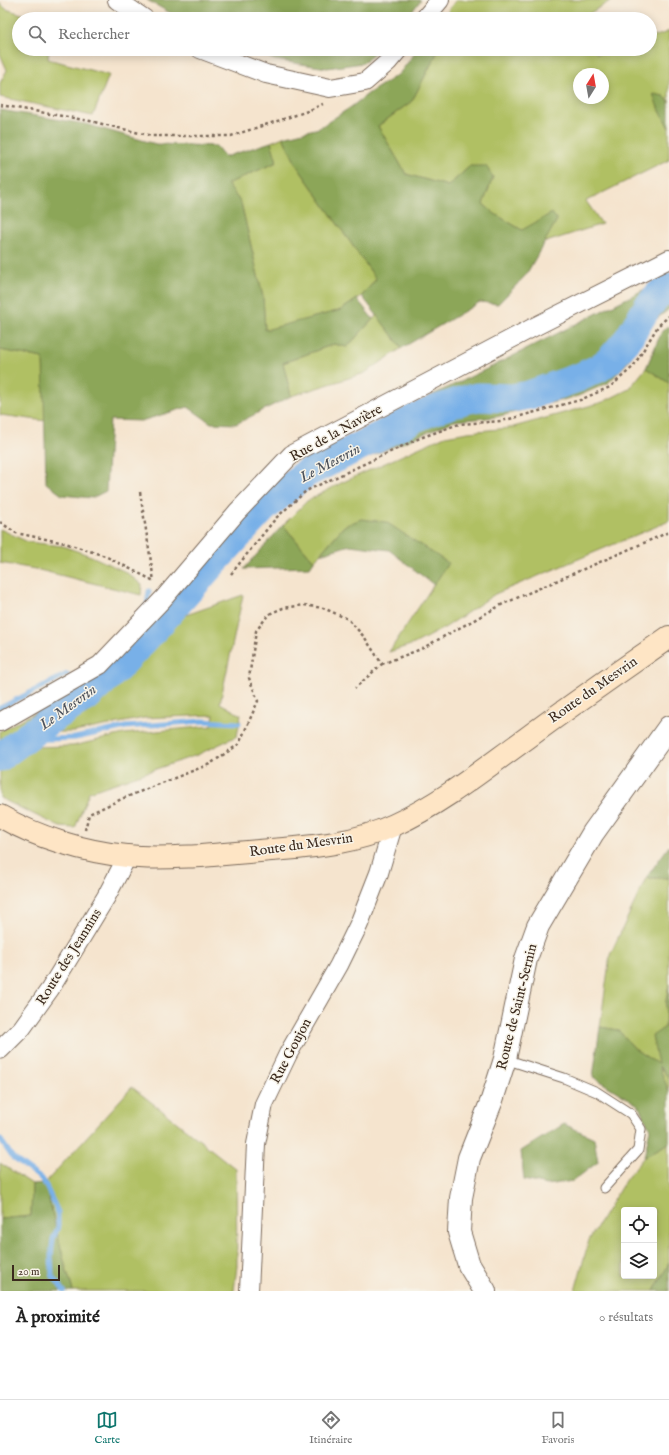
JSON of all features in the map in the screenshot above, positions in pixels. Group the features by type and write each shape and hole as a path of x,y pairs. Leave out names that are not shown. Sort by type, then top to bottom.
{"main road":[{"name":"Route du Mesvrin","path":"0,816 32,831 83,848 127,857 168,857 300,848 365,836 393,826 448,796 669,636"}],"street":[{"path":"117,0 134,12"},
{"path":"430,12 440,0"},
{"path":"218,56 266,74 330,88 365,82 393,56"},
{"name":"Rue de la Navière","path":"0,722 100,665 163,599 237,512 292,454 534,326 669,259"},
{"name":"Route de Saint-Sernin","path":"485,1291 469,1264 459,1232 461,1198 469,1158 492,1100 506,1059 526,959 538,926 593,833 669,727"},
{"name":"Rue Goujon","path":"250,1291 256,1144 264,1104 288,1054 339,965 359,924 379,873 393,826"},
{"name":"Route des Jeannins","path":"0,1050 22,1028 50,989 106,897 127,857"}],"lane":[{"path":"506,1059 564,1078 597,1092 631,1114 641,1129 638,1150 604,1188"}],"path":[{"path":"0,105 90,121 152,136 231,136 305,112 325,102"},
{"path":"231,574 276,518 306,491 420,438 459,424 502,421 580,400 610,387 633,367 658,326 669,316"},
{"path":"140,492 154,581 163,599"},
{"path":"0,522 16,533 65,543 105,556 154,581"},
{"path":"355,688 382,664 421,649 503,604 669,532"},
{"path":"83,848 85,826 89,814 124,798 210,764 239,744 258,701 249,678 256,631 269,614 282,608 304,605 323,608 348,619 365,638 382,664"}],"green space":[{"path":"147,0 421,0 412,12 168,12"},
{"path":"456,0 612,0 592,12 449,12 448,10"},
{"path":"0,3 6,9 15,12 12,12 12,56 48,56 48,59 109,75 93,116 0,97 0,83 7,70 0,54"},
{"path":"669,31 669,102 664,96 657,105 669,128 669,160 586,201 602,224 543,243 557,220 522,230 495,214 483,204 493,177 470,166 448,186 406,174 378,126 412,101 435,56 657,56 657,36"},
{"path":"265,56 370,56 363,63 327,68 275,60"},
{"path":"413,56 435,56 412,101 378,126 406,174 448,186 470,166 486,166 493,177 483,204 495,214 522,230 552,213 557,220 526,275 498,304 480,302 402,348 362,296 376,279 297,166 283,137 319,128 399,74"},
{"path":"653,94 664,96 669,102 669,128 657,105"},
{"path":"0,110 85,124 156,144 216,146 225,157 271,142 277,162 227,184 241,203 263,297 265,330 341,310 357,299 373,319 347,347 334,344 283,363 291,396 236,424 211,423 188,407 141,421 110,420 106,491 92,498 62,495 46,483 43,358 0,350"},
{"path":"283,137 297,166 376,279 362,296 341,310 265,331 263,297 241,203 227,184 277,162 271,142"},
{"path":"649,287 643,301 617,340 597,361 548,382 519,392 500,391 466,394 398,420 403,409 495,365"},
{"path":"669,297 669,309 655,320 628,362 608,383 578,396 496,417 454,421 317,479 322,472 412,427 476,403 504,406 527,400 588,378 609,365 635,338 655,307"},
{"path":"377,315 402,348 365,373 291,396 283,363 334,344 347,347"},
{"path":"669,326 669,383 646,368 662,331"},
{"path":"0,350 43,358 46,421 0,415"},
{"path":"646,368 669,383 669,520 495,594 446,627 414,644 389,652 448,563 344,526 314,561 283,525 307,501 341,483 445,436 510,428 603,402 629,389"},
{"path":"361,519 386,522 448,563 434,585 389,550 350,545 320,554 344,526"},
{"path":"283,525 314,561 310,567 244,569"},
{"path":"0,529 28,542 63,546 91,556 126,572 142,585 141,595 35,569 0,563"},
{"path":"243,595 220,703 241,715 237,736 197,755 89,792 75,828 60,827 0,798 0,765 25,747 73,746 124,734 212,726 214,715 144,718 74,732 41,732 87,714 132,671 166,630 186,615"},
{"path":"92,682 0,748 0,731"},
{"path":"669,846 669,878 646,878"},
{"path":"646,878 669,878 669,984 666,1001 665,1027 658,1065 636,1050 618,1030 600,1027 610,955"},
{"path":"669,984 669,1078 659,1066 669,1092 669,1143 644,1157 650,1129 638,1105 593,1077 600,1027 618,1030 636,1050 658,1064 652,1036 665,1027 666,1001"},
{"path":"658,1065 669,1078 669,1092"},
{"path":"132,1087 236,1169 237,1266 234,1291 73,1291 45,1183"},
{"path":"564,1124 594,1138 598,1162 573,1181 546,1185 524,1180 521,1151"},
{"path":"668,1143 669,1263 654,1291 575,1291 589,1240 626,1179 644,1157"},
{"path":"0,1163 32,1184 31,1216 0,1219"},
{"path":"45,1183 73,1291 0,1291 0,1219 31,1216 32,1184"},
{"path":"669,1263 669,1291 654,1291"}],"waterway":[{"name":"Le Mesvrin","path":"0,757 47,722 87,697 117,669 264,508 305,474 415,418 437,409 478,397 512,398 529,395 580,377 599,368 610,360 628,339 647,308 659,294 669,287"},
{"path":"145,607 147,605 149,591"},
{"path":"0,708 67,674"},
{"path":"22,740 75,738 126,727 202,721 239,723"},
{"path":"0,1139 13,1158 43,1180 58,1212 58,1227 53,1239 51,1256 52,1275 64,1291"}]}
